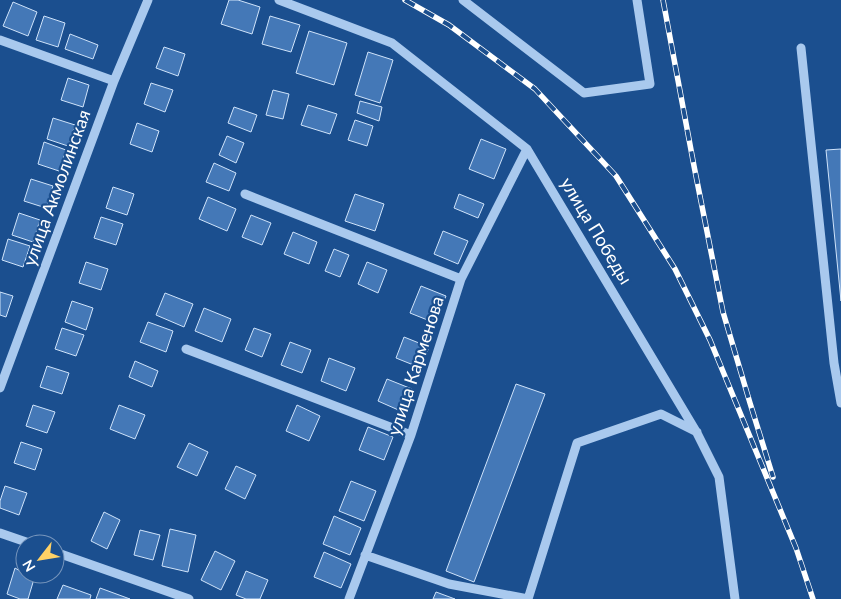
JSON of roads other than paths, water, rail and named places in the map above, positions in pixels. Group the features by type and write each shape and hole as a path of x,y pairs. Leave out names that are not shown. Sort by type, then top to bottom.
{"street":[{"name":"улица Акмолинская","path":"0,388 2,376 114,81 148,0"},
{"name":"улица Победы","path":"279,0 392,43 527,148 697,432 719,477 735,599"},
{"path":"463,0 584,93 650,84 637,0"},
{"path":"0,40 114,81"},
{"path":"801,48 834,363 841,403"},
{"name":"улица Карменова","path":"349,599 411,435 461,279 527,148"},
{"path":"245,194 461,279"},
{"path":"186,349 411,435"},
{"path":"365,555 450,584 528,599 577,443 661,414 697,432"},
{"path":"0,533 15,538"},
{"path":"65,556 188,599"}],"railway":[{"path":"405,0 449,25 535,89 616,176 675,269 710,340 796,548 813,599"},
{"path":"663,0 723,312 773,477"}]}
